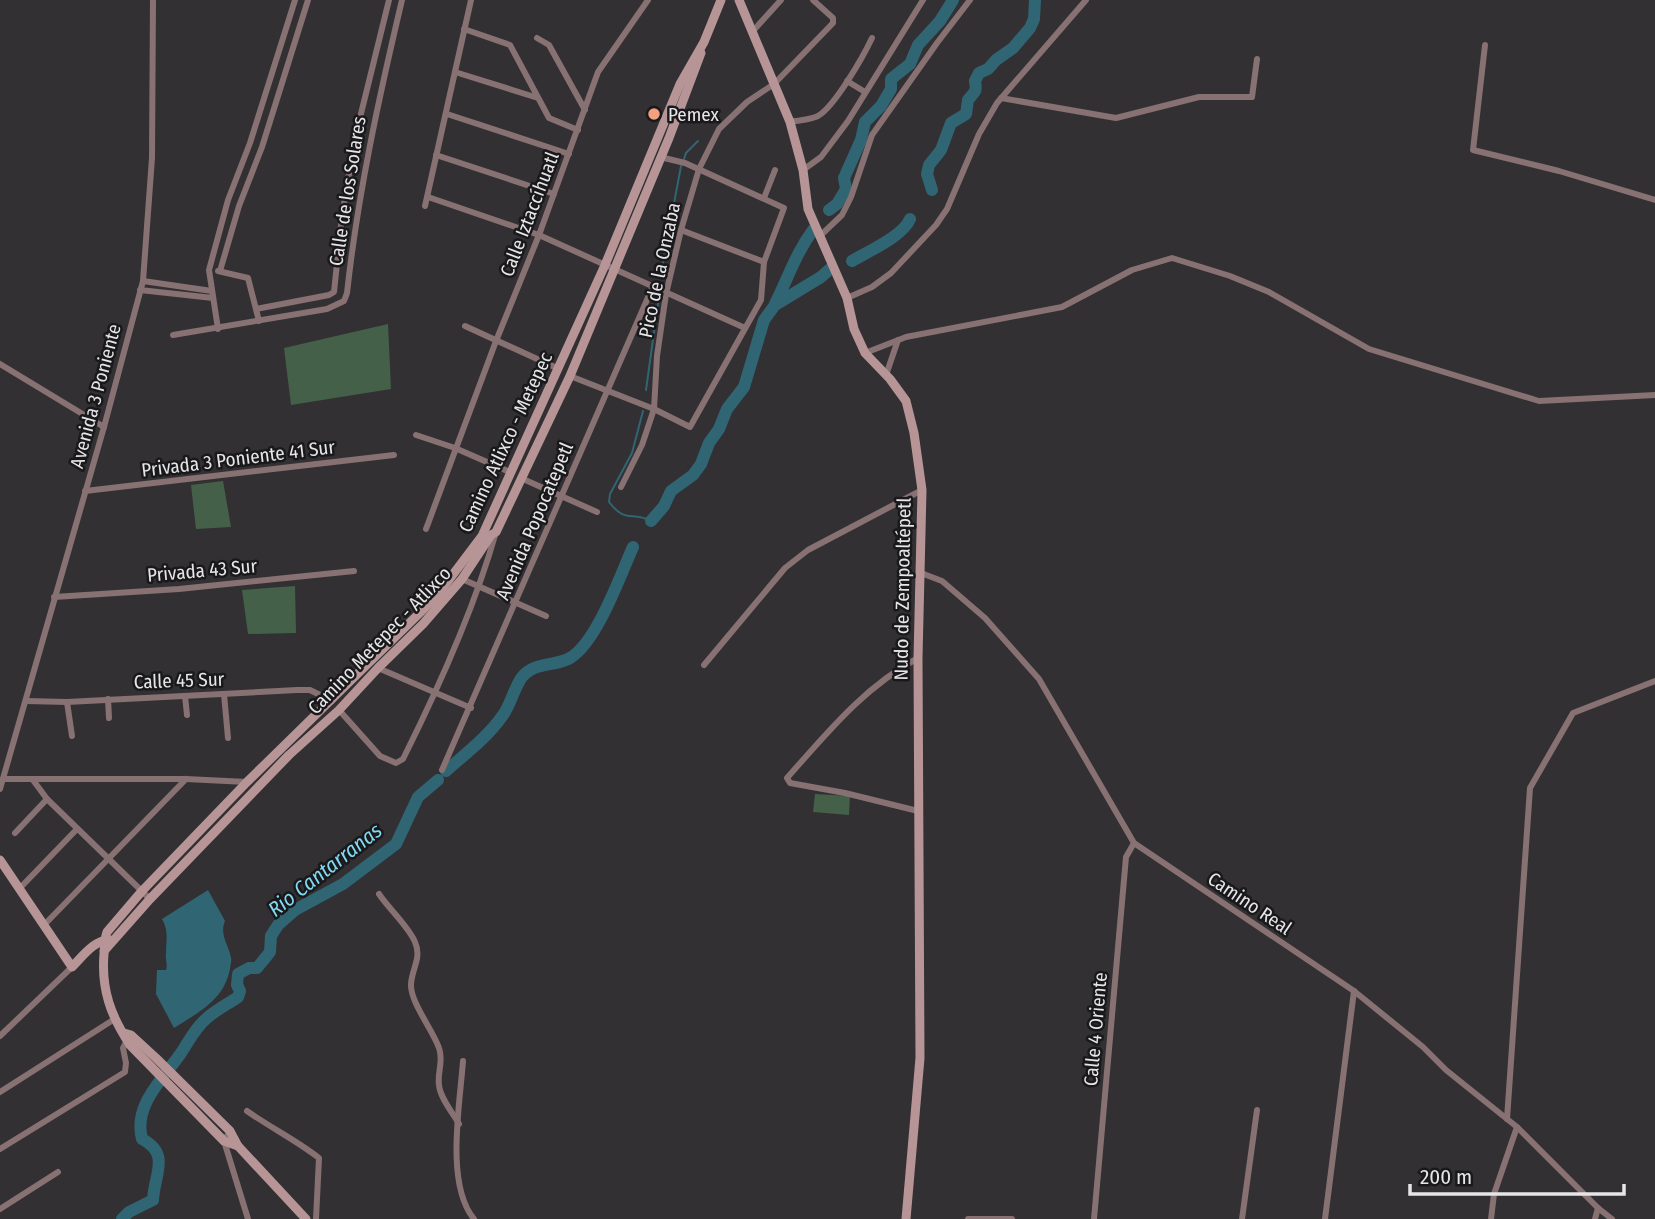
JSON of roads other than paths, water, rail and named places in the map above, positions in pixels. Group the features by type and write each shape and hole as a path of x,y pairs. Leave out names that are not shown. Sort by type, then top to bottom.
{"main road":[{"name":"Camino Metepec - Atlixco","path":"110,940 289,755 341,712 378,668 423,624 462,579 491,535 496,532 570,376 721,0"},
{"name":"Nudo de Zempoaltépetl","path":"739,0 790,122 803,170 808,209 847,298 854,329 865,353 906,401 914,433 922,490 918,658 920,1058 906,1219"},
{"name":"Camino Atlixco - Metepec","path":"110,940 107,932 142,891 247,782 436,597 482,536 657,156"},
{"path":"201,829 210,838"},
{"path":"0,860 72,967 110,940"},
{"path":"110,940 104,951 103,971 105,993 113,1020 152,1060 184,1084 230,1131 238,1146 306,1219"},
{"path":"152,1060 175,1091 224,1141 238,1146"}],"street":[{"name":"Avenida 3 Poniente","path":"0,789 143,281 152,158 153,0"},
{"path":"218,329 209,270 228,200 250,143 295,0"},
{"path":"220,271 308,0"},
{"name":"Calle de los Solares","path":"256,309 334,292 342,216 355,138 389,0"},
{"name":"Calle de los Solares","path":"173,335 327,309 344,301 370,139 402,0"},
{"path":"425,206 471,0"},
{"name":"Calle Iztaccíhuatl","path":"426,529 601,65 648,0"},
{"path":"752,31 781,0"},
{"name":"Pico de la Onzaba","path":"621,487 642,445 654,409 656,356 666,294 699,169 719,130 747,102 774,84 834,20 813,0"},
{"path":"803,170 821,157 848,121 923,0"},
{"path":"821,235 842,215 851,197 872,135 971,0"},
{"path":"847,298 872,287 891,273 936,225 947,209 979,134 1001,98 1086,0"},
{"path":"464,29 510,45 549,118 578,130"},
{"path":"537,38 549,45 585,110"},
{"path":"790,122 815,118 823,113 847,81 872,38"},
{"path":"1485,45 1473,150 1559,171 1655,200"},
{"path":"1001,98 1116,118 1199,97 1252,97 1258,59"},
{"path":"455,72 538,98"},
{"path":"847,81 865,92"},
{"path":"446,114 569,155"},
{"path":"355,138 370,139"},
{"path":"250,143 262,147"},
{"path":"436,155 554,194"},
{"path":"570,376 654,409 690,427 761,300 764,262 784,208 680,161 657,156"},
{"path":"764,198 775,170"},
{"path":"428,197 539,235 745,328"},
{"path":"681,230 764,262"},
{"path":"865,353 898,340 1062,307 1132,271 1172,258 1230,275 1269,292 1369,349 1539,401 1655,395"},
{"path":"209,270 248,278 258,321"},
{"path":"143,281 213,295"},
{"name":"Avenida Popocatepetl","path":"443,770 653,286"},
{"path":"140,290 213,295"},
{"path":"465,326 559,369"},
{"path":"886,375 898,340"},
{"path":"0,364 104,427"},
{"path":"416,435 455,448 512,473"},
{"name":"Privada 3 Poniente 41 Sur","path":"85,491 394,455"},
{"path":"523,479 597,512"},
{"path":"704,665 785,568 808,550 922,490"},
{"path":"341,712 380,756 396,763 403,759 436,692 496,532"},
{"name":"Privada 43 Sur","path":"54,597 179,589 354,571"},
{"name":"Camino Real","path":"921,573 942,581 985,618 1038,679 1133,843 1354,991 1517,1127 1612,1219"},
{"path":"462,579 546,617"},
{"path":"918,658 897,669 850,707 787,778 790,783 918,811"},
{"path":"378,668 471,708"},
{"path":"1507,1119 1530,788 1573,713 1655,681"},
{"name":"Calle 45 Sur","path":"26,701 67,702 310,690 331,701"},
{"path":"224,694 228,738"},
{"path":"186,696 187,715"},
{"path":"108,699 109,718"},
{"path":"67,702 72,737"},
{"path":"3,779 186,779 247,782"},
{"path":"33,779 47,799 150,899"},
{"path":"45,924 186,779"},
{"path":"15,833 47,799"},
{"path":"20,888 77,829"},
{"name":"Calle 4 Oriente","path":"1094,1219 1126,857 1133,843"},
{"path":"379,894 415,940 419,957 411,984 414,998 440,1050 442,1061 438,1071 439,1089 459,1124"},
{"path":"0,1035 72,967"},
{"path":"1325,1219 1354,991"},
{"path":"0,1092 113,1020"},
{"path":"0,1149 125,1072 127,1063 123,1048 127,1036"},
{"path":"463,1061 458,1186 474,1219"},
{"path":"1242,1219 1257,1110"},
{"path":"247,1111 274,1131 301,1143 320,1158 316,1219"},
{"path":"1491,1219 1494,1194 1517,1127"},
{"path":"230,1131 224,1141 248,1219"},
{"path":"0,1209 58,1172"},
{"path":"1595,1219 1598,1208"},
{"path":"968,1219 1012,1219"}],"water":[{"path":"208,890 225,921 223,931 231,959 230,969 227,980 216,997 174,1028 156,994 157,970 166,970 167,966 166,932 162,919"}],"waterway":[{"name":"Rio Cantarranas","path":"829,210 837,204 846,189 844,178 861,140 865,122 881,106 891,89 891,79 910,64 918,45 940,21 953,0"},
{"name":"Rio Cantarranas","path":"932,190 927,174 929,165 941,150 951,123 966,114 968,100 975,91 975,81 979,73 988,69 1013,48 1030,28 1034,19 1035,0"},
{"path":"684,159 686,153 698,141"},
{"path":"661,273 681,166"},
{"name":"Rio Cantarranas","path":"852,261 893,237 910,219"},
{"name":"Rio Cantarranas","path":"775,304 813,230"},
{"name":"Rio Cantarranas","path":"651,521 664,506 671,491 693,475 701,464 727,409 744,387 764,320 775,305 830,269"},
{"path":"646,390 659,296"},
{"path":"643,411 632,453 610,494 609,502 620,513 651,521"},
{"name":"Rio Cantarranas","path":"446,771 497,723 506,711 519,681 527,672 539,666 564,661 580,650 607,607 633,547"},
{"name":"Rio Cantarranas","path":"122,1219 129,1212 153,1200 158,1158 151,1145 142,1139 142,1115 151,1093 196,1030 211,1015 238,997 238,974 249,968 257,968 270,952 271,936 278,925 295,910 343,884 396,844 418,797 438,780"}],"place":[{"name":"Pemex","path":"654,114"}]}
